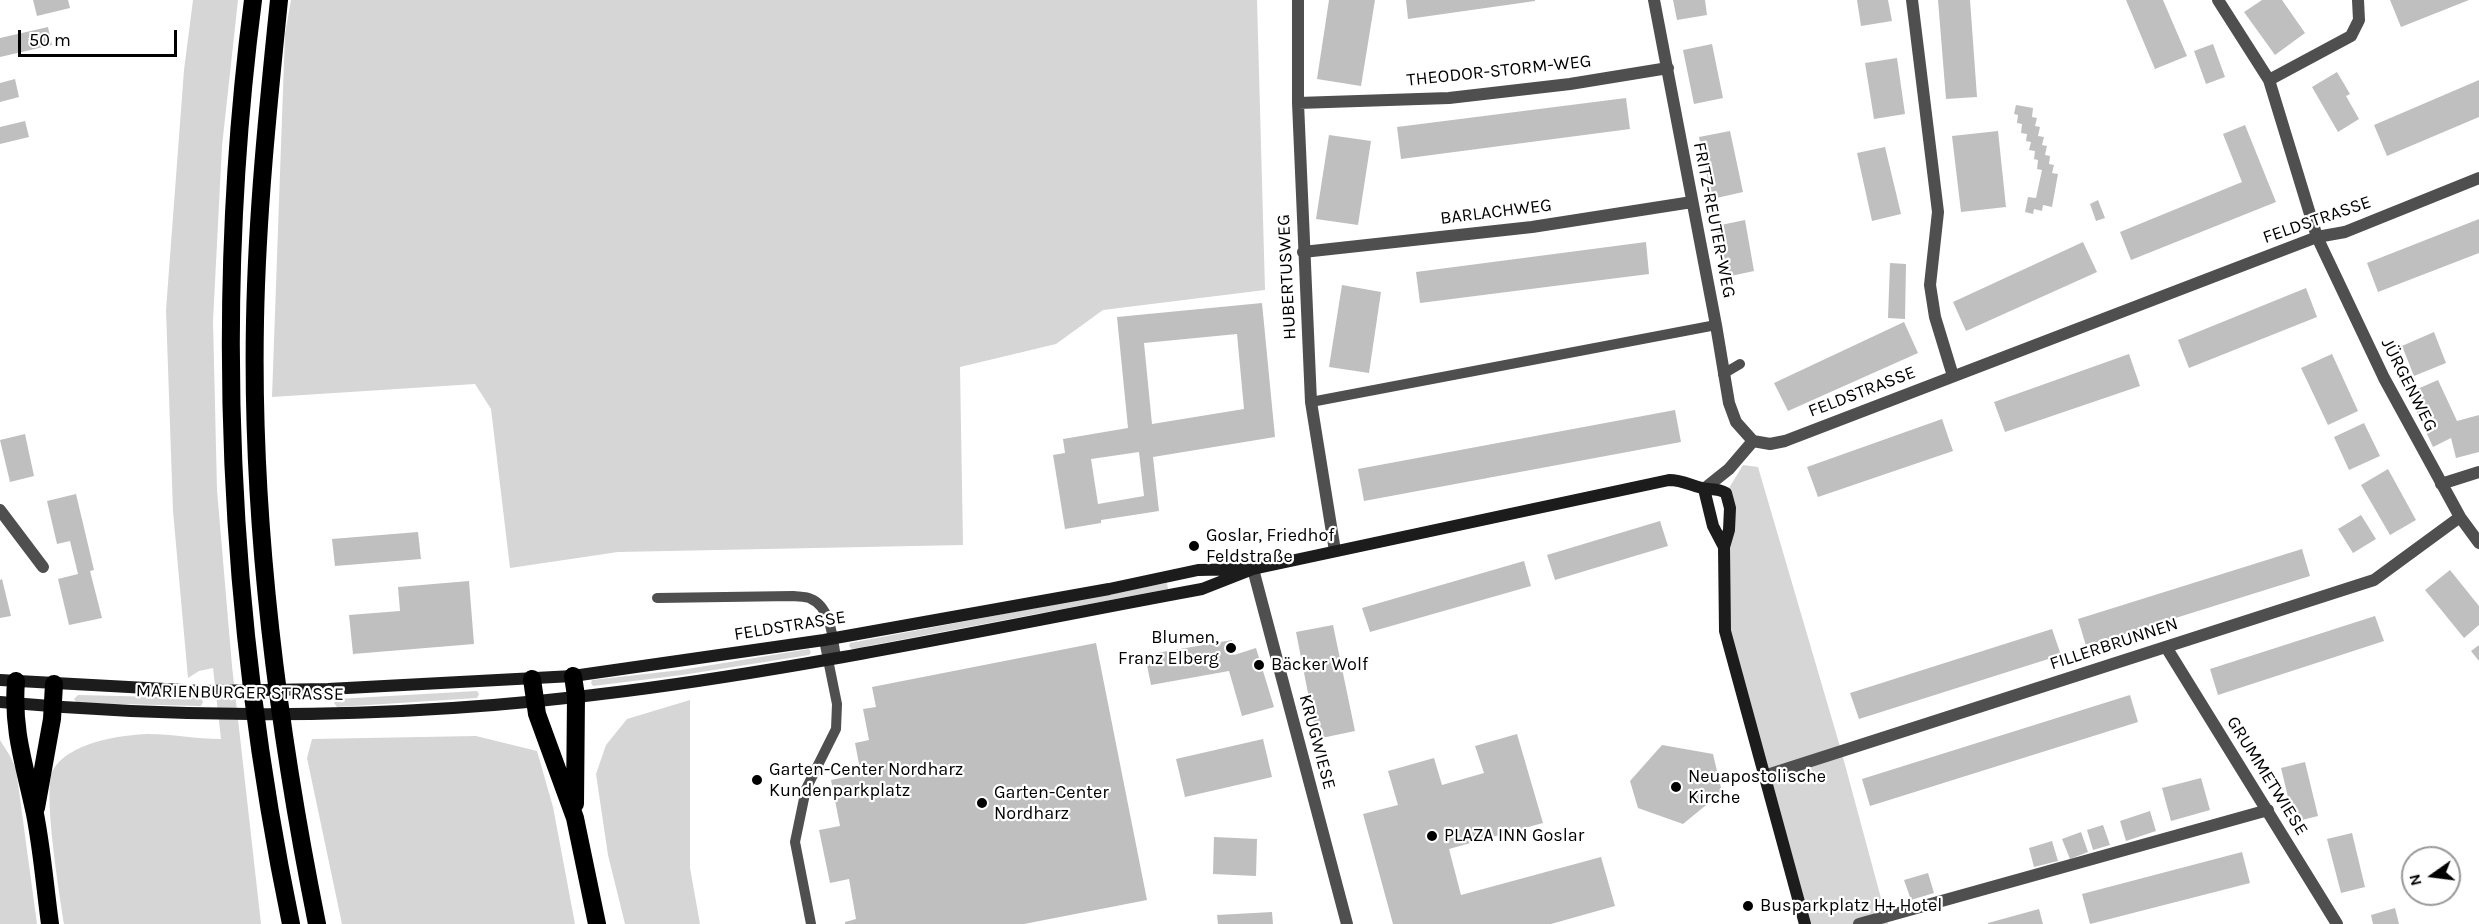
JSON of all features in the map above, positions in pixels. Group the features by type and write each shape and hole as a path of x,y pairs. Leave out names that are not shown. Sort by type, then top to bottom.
{"highway":[{"path":"253,0 238,149 232,268 232,443 238,552 260,756 273,838 291,924"},
{"path":"279,0 260,206 255,322 255,401 261,507 278,706 297,827 317,924"},
{"path":"573,676 576,696 575,818"},
{"path":"532,679 537,714 575,818 597,924"},
{"path":"8,680 7,703 35,815 50,924"},
{"path":"35,815 53,707 54,684"}],"street":[{"name":"HUBERTUSWEG","path":"1298,0 1298,103 1311,402 1335,550"},
{"name":"FRITZ-REUTER-WEG","path":"1654,0 1729,403 1736,422 1753,441"},
{"path":"1912,0 1938,212 1930,285 1935,317 1953,376"},
{"path":"2218,0 2269,80 2317,237"},
{"path":"2269,80 2351,36 2359,20 2358,0"},
{"name":"THEODOR-STORM-WEG","path":"1298,103 1449,98 1570,84 1668,68"},
{"name":"FELDSTRASSE","path":"1753,441 1770,444 1785,441 2317,237 2345,232 2479,178"},
{"name":"BARLACHWEG","path":"1303,252 1532,228 1692,202"},
{"name":"JÜRGENWEG","path":"2317,237 2384,378 2441,484 2460,517 2479,543"},
{"path":"1753,441 1730,469 1704,489 1713,526 1724,547 1725,631 1805,924"},
{"path":"2441,484 2479,472"},
{"name":"FELDSTRASSE","path":"480,705 656,687 832,659 1202,590 1253,569 1668,480 1683,480 1704,489 1720,489 1726,493 1730,508 1729,530 1724,547"},
{"path":"0,510 43,567"},
{"name":"FILLERBRUNNEN","path":"1764,776 2374,580 2460,517"},
{"name":"FELDSTRASSE","path":"328,689 532,679 620,671 828,639 1109,589 1198,570 1253,569"},
{"name":"KRUGWIESE","path":"1253,569 1347,924"},
{"name":"GRUMMETWIESE","path":"2166,647 2337,924"},
{"name":"MARIENBURGER STRASSE","path":"8,680 202,691 328,689"},
{"name":"MARIENBURGER STRASSE","path":"7,703 205,714 331,714 480,705"},
{"path":"1859,924 2268,810"}],"lane":[{"path":"1311,402 1716,325"},
{"path":"1723,374 1740,364"},
{"path":"657,598 793,596 811,598 821,605 832,659 837,704 836,729 806,789 795,842 812,924"}],"shaded area":[{"path":"193,0 238,0 222,146 213,321 217,490 232,666 261,924 64,924 53,844 50,798 50,781 53,770 60,761 82,747 123,736 157,734 221,739 213,668 199,671 188,678 173,511 166,310 184,70"},
{"path":"291,0 1257,0 1265,290 1103,310 1056,344 960,367 963,545 618,552 510,568 491,409 475,384 272,397 285,34"},
{"path":"1743,465 1758,467 1841,750 1888,924 1805,924 1725,631 1726,493"},
{"path":"1167,583 1168,589 852,649 849,646 850,643"},
{"path":"809,649 811,652 809,655 682,675 593,686 591,683 592,680 681,670"},
{"path":"477,691 479,694 477,698 337,707 334,703 337,699"},
{"path":"78,695 201,698 203,702 201,706 77,703 74,699"},
{"path":"690,700 690,868 700,924 625,924 608,855 596,774 606,745 627,719"},
{"path":"476,736 537,751 553,807 575,924 342,924 307,758 312,739"},
{"path":"0,740 16,769 37,924 0,924"}],"building":[{"path":"33,0 68,0 70,8 37,16"},
{"path":"1329,0 1375,0 1361,86 1317,79"},
{"path":"1406,0 1535,0 1535,1 1408,19"},
{"path":"1673,0 1705,0 1707,15 1677,20"},
{"path":"1857,0 1888,0 1892,21 1861,26"},
{"path":"1938,0 1970,0 1977,97 1946,99"},
{"path":"2126,0 2163,0 2187,56 2155,69"},
{"path":"2262,0 2282,0 2305,33 2275,55 2244,12"},
{"path":"2390,0 2469,0 2401,27"},
{"path":"48,27 52,45 0,57 0,38"},
{"path":"1712,44 1723,98 1694,104 1683,50"},
{"path":"2213,44 2225,77 2206,84 2194,51"},
{"path":"1897,58 1905,114 1874,119 1865,63"},
{"path":"2337,72 2350,94 2346,96 2359,119 2338,132 2312,87"},
{"path":"15,79 19,97 0,102 0,83"},
{"path":"2479,80 2479,117 2387,156 2374,125"},
{"path":"1626,98 1630,129 1401,159 1397,127"},
{"path":"2016,105 2033,108 2032,117 2037,118 2035,126 2040,127 2038,136 2044,137 2042,145 2047,146 2045,155 2050,156 2049,164 2054,165 2052,173 2058,174 2052,207 2043,205 2042,211 2034,209 2033,214 2025,212 2028,197 2036,198 2042,170 2037,169 2038,160 2034,159 2035,151 2029,150 2031,142 2026,141 2027,134 2021,133 2022,124 2017,123 2018,115 2014,114"},
{"path":"25,121 29,137 0,144 0,127"},
{"path":"2245,125 2276,202 2131,260 2120,232 2242,182 2223,134"},
{"path":"1730,131 1743,192 1712,199 1699,137"},
{"path":"1998,131 2006,207 1961,212 1952,136"},
{"path":"1329,135 1371,141 1358,225 1316,219"},
{"path":"1885,147 1901,214 1872,221 1857,153"},
{"path":"2098,200 2105,218 2096,221 2090,204"},
{"path":"2479,219 2479,253 2378,292 2367,263"},
{"path":"1745,220 1754,271 1726,277 1716,226"},
{"path":"1646,242 1649,274 1420,303 1416,272"},
{"path":"2083,242 2097,272 1966,331 1953,302"},
{"path":"1890,263 1906,264 1905,319 1888,318"},
{"path":"1342,285 1381,292 1369,373 1329,367"},
{"path":"2306,288 2317,317 2189,368 2178,340"},
{"path":"1262,303 1275,437 1153,457 1159,511 1101,520 1101,523 1065,529 1053,455 1065,453 1063,439 1128,428 1117,317","holes":["1237,334 1244,409 1152,424 1144,343","1139,452 1144,496 1098,504 1091,459"]},
{"path":"1904,322 1918,353 1788,411 1774,383"},
{"path":"2434,332 2446,363 2414,376 2402,346"},
{"path":"2129,354 2140,386 2005,432 1994,402"},
{"path":"2332,354 2358,411 2328,425 2301,368"},
{"path":"2438,380 2457,421 2479,415 2479,452 2456,458 2451,438 2433,447 2408,393"},
{"path":"1675,410 1681,442 1364,501 1358,469"},
{"path":"1942,419 1953,451 1818,497 1807,467"},
{"path":"2364,423 2380,456 2349,470 2334,437"},
{"path":"25,434 34,476 10,482 0,440"},
{"path":"2388,469 2416,520 2390,535 2361,485"},
{"path":"76,494 94,570 90,571 102,618 69,625 58,579 78,574 70,541 57,544 47,501"},
{"path":"2361,515 2376,539 2353,553 2338,529"},
{"path":"1660,521 1668,546 1555,580 1547,555"},
{"path":"418,532 421,559 335,566 332,539"},
{"path":"2302,549 2310,576 2086,646 2078,619"},
{"path":"1524,561 1531,586 1370,632 1362,608"},
{"path":"2450,570 2479,606 2479,625 2464,638 2425,590"},
{"path":"2,579 11,616 0,618 0,580"},
{"path":"469,581 474,644 353,654 349,615 400,611 398,587"},
{"path":"2375,616 2384,641 2218,695 2210,669"},
{"path":"1333,625 1355,731 1317,739 1296,632"},
{"path":"2052,629 2061,655 1859,719 1850,693"},
{"path":"1232,640 1234,655 1256,648 1274,707 1242,716 1229,671 1151,685 1145,655"},
{"name":"Garten-Center Nordharz","path":"1096,643 1147,900 1024,924 845,924 845,922 856,919 849,879 830,883 819,830 840,826 831,780 861,774 855,743 869,740 863,709 876,707 872,687"},
{"path":"2479,645 2479,661 2471,651"},
{"path":"2130,695 2138,722 1870,806 1862,779"},
{"name":"PLAZA INN Goslar","path":"1517,734 1543,823 1449,849 1461,895 1601,857 1615,906 1551,924 1393,924 1363,814 1398,805 1388,771 1434,758 1442,785 1484,773 1475,746"},
{"path":"1263,739 1272,777 1185,797 1176,759"},
{"name":"Neuapostolische Kirche","path":"1662,745 1713,754 1722,792 1683,824 1638,808 1630,781"},
{"path":"2305,762 2318,816 2294,822 2281,768"},
{"path":"2201,778 2210,810 2171,821 2162,788"},
{"path":"2150,811 2156,831 2126,841 2120,821"},
{"path":"2103,825 2110,845 2093,850 2087,830"},
{"path":"2081,832 2088,852 2070,859 2062,839"},
{"path":"2352,833 2365,887 2341,893 2327,839"},
{"path":"1214,837 1257,839 1256,876 1213,874"},
{"path":"2052,841 2058,861 2034,867 2029,848"},
{"path":"2242,852 2250,883 2090,924 2082,894"},
{"path":"1928,873 1934,893 1911,900 1904,880"},
{"path":"2395,908 2399,924 2373,924 2371,915"},
{"path":"2039,909 2043,924 1988,924 1988,923"},
{"path":"1272,912 1273,924 1218,924 1217,915"}],"place":[{"name":"Goslar, Friedhof Feldstraße","path":"1194,546"},
{"name":"Blumen, Franz Elberg","path":"1231,648"},
{"name":"Bäcker Wolf","path":"1259,665"},
{"name":"Garten-Center Nordharz Kundenparkplatz","path":"757,780"},
{"name":"Neuapostolische Kirche","path":"1676,787"},
{"name":"Garten-Center Nordharz","path":"982,803"},
{"name":"PLAZA INN Goslar","path":"1432,836"},
{"name":"Busparkplatz H+ Hotel","path":"1748,906"}]}
